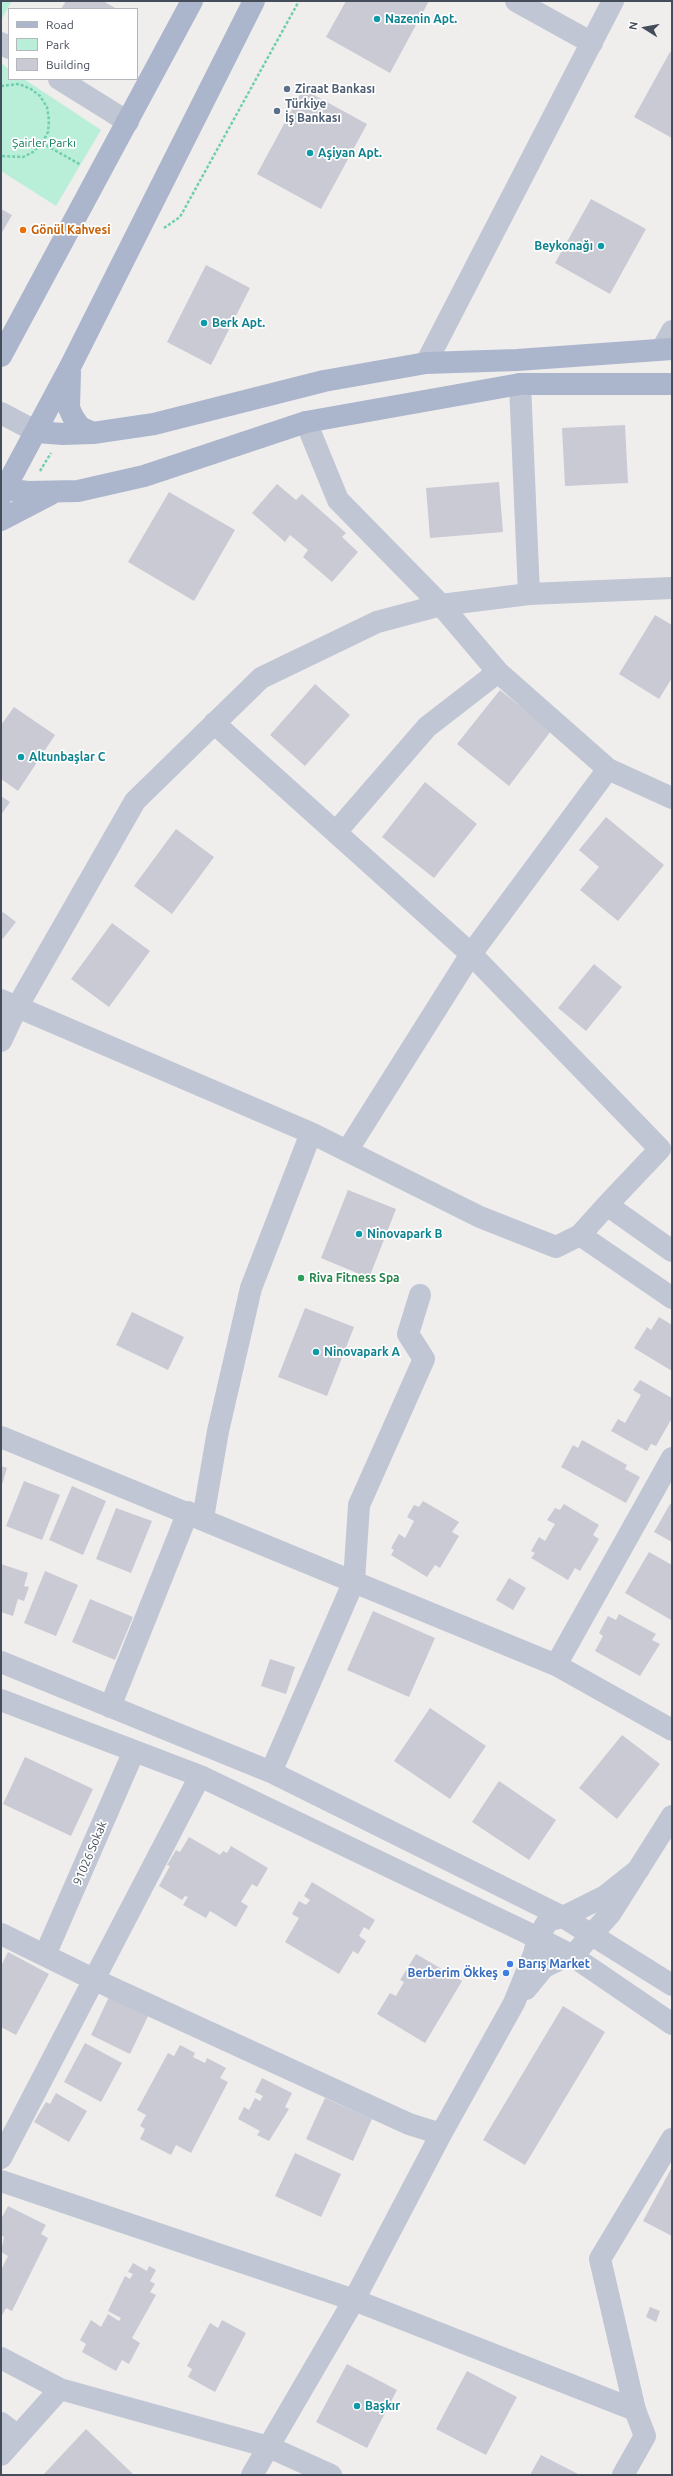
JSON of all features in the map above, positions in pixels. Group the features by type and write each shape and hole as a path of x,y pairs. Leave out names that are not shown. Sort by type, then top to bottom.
{"main road":[{"path":"1,356 192,1"},
{"path":"254,1 70,367 36,432 2,491 78,491 144,476 306,422 520,384 672,384"},
{"path":"36,432 63,434 94,433 154,424 324,381 426,362 517,360 669,343"},
{"path":"70,367 69,408 80,427 94,433"},
{"path":"1,520 57,491"}],"street":[{"path":"516,1 592,43"},
{"path":"426,362 613,1"},
{"path":"61,80 128,122"},
{"path":"520,384 528,594"},
{"path":"1,413 36,432"},
{"path":"306,422 338,500 441,605 498,672 608,769 672,798"},
{"path":"1,1041 9,1004 135,801 261,678 377,622 441,605 528,594 672,588"},
{"path":"336,832 427,727 498,672"},
{"path":"9,1004 311,1133 480,1217 556,1247 580,1235 660,1149 471,954 214,723"},
{"path":"347,1151 471,954 608,769"},
{"path":"110,1707 196,1515 218,1431 251,1288 311,1133"},
{"path":"607,1205 672,1251"},
{"path":"580,1235 672,1298"},
{"path":"271,1772 354,1581 359,1505 424,1359 408,1334 420,1295"},
{"path":"1,1436 196,1515 556,1665 672,1730"},
{"path":"556,1665 672,1458"},
{"path":"1,1662 271,1772 563,1917 672,1985"},
{"path":"1,1701 200,1776 538,1938 571,1955 672,2024"},
{"name":"91026 Sokak","path":"45,1955 134,1751"},
{"path":"1,2158 200,1776"},
{"path":"514,2003 544,1967 571,1955 610,1914 640,1869 672,1816"},
{"path":"252,2475 354,2300 441,2134 514,2003 534,1954 538,1938 550,1920 563,1917 605,1896 640,1869"},
{"path":"1,1934 95,1980 409,2124 441,2134"},
{"path":"624,2475 644,2436 635,2410 600,2259 672,2139"},
{"path":"1,2181 354,2300 635,2410"},
{"path":"1,2358 60,2389 269,2447 331,2475"},
{"path":"1,2455 10,2430 60,2389"}],"path":[{"path":"161,230 180,217 299,1"},
{"path":"1,86 19,84 31,88 40,96 47,107 49,120 48,132 42,143 34,152 23,157 1,156"},
{"path":"42,143 85,167"},
{"path":"28,492 63,434"}],"green space":[{"path":"1,1 12,1 1,20"},
{"name":"Şairler Parkı","path":"1,63 8,68 8,80 26,80 101,130 56,206 1,171"}],"building":[{"path":"66,1 103,1 115,8 62,8"},
{"name":"Nazenin Apt.","path":"346,1 429,1 390,73 326,37"},
{"path":"670,52 672,53 672,138 634,117"},
{"name":"Aşiyan Apt.","path":"303,89 367,124 321,209 257,174"},
{"name":"Beykonağı","path":"591,199 646,229 610,294 555,263"},
{"path":"1,209 12,215 1,234"},
{"name":"Berk Apt.","path":"206,265 250,288 211,365 167,342"},
{"path":"625,425 628,483 565,486 562,428"},
{"path":"499,482 503,532 430,538 426,488"},
{"path":"277,484 296,500 302,494 346,533 342,537 358,552 332,582 303,557 308,550 290,535 285,542 252,513"},
{"path":"169,492 235,530 194,601 128,562"},
{"path":"655,615 672,625 672,678 659,699 619,674"},
{"path":"315,684 350,715 305,766 270,735"},
{"path":"500,690 551,731 509,786 457,744"},
{"name":"Altunbaşlar C","path":"14,707 55,735 18,791 1,779 1,725"},
{"path":"425,782 477,824 434,878 382,837"},
{"path":"1,796 10,802 1,815"},
{"path":"606,817 664,865 618,921 580,890 599,867 579,850"},
{"path":"176,829 214,857 172,914 134,886"},
{"path":"3,912 16,922 1,941 1,915"},
{"path":"112,923 150,951 109,1007 71,979"},
{"path":"594,964 622,987 586,1031 558,1008"},
{"name":"Ninovapark B","path":"348,1190 396,1209 369,1278 321,1258"},
{"name":"Ninovapark A","path":"305,1308 354,1327 327,1396 278,1377"},
{"path":"132,1312 184,1337 168,1370 116,1345"},
{"path":"659,1317 672,1325 672,1371 634,1348 647,1327 651,1330"},
{"path":"640,1380 672,1398 672,1418 656,1446 651,1444 647,1451 611,1431 618,1419 625,1423 641,1395 633,1390"},
{"path":"582,1440 627,1465 625,1469 640,1477 626,1503 561,1467 573,1445 578,1448"},
{"path":"1,1466 7,1468 1,1488"},
{"path":"24,1481 60,1495 42,1540 6,1526"},
{"path":"72,1486 106,1501 83,1555 49,1540"},
{"path":"423,1501 459,1522 452,1532 459,1536 440,1568 435,1565 427,1577 391,1555 394,1550 391,1548 399,1534 405,1538 414,1521 407,1517 414,1505 419,1507"},
{"path":"564,1504 599,1525 593,1535 599,1539 580,1571 575,1568 568,1580 531,1558 535,1553 531,1551 539,1537 545,1541 555,1524 547,1520 555,1508 560,1510"},
{"path":"670,1504 672,1505 672,1542 654,1532"},
{"path":"116,1508 152,1521 131,1573 96,1559"},
{"path":"649,1552 672,1565 671,1620 625,1593"},
{"path":"1,1564 28,1573 24,1586 29,1587 24,1601 18,1599 13,1616 1,1612"},
{"path":"45,1571 78,1585 56,1636 24,1623"},
{"path":"509,1578 526,1588 513,1610 496,1600"},
{"path":"90,1599 133,1617 115,1660 72,1642"},
{"path":"373,1611 435,1638 409,1697 347,1670"},
{"path":"619,1614 656,1634 652,1640 660,1644 640,1676 595,1651 603,1636 599,1633 608,1616 616,1620"},
{"path":"270,1659 295,1667 286,1694 261,1686"},
{"path":"430,1708 486,1746 450,1799 394,1761"},
{"path":"622,1735 660,1764 617,1819 579,1788"},
{"path":"25,1757 93,1789 71,1836 3,1804"},
{"path":"499,1781 556,1820 529,1860 472,1822"},
{"path":"189,1837 220,1855 223,1851 227,1853 231,1846 268,1868 257,1887 252,1884 241,1902 248,1906 236,1927 210,1911 206,1918 183,1905 188,1897 185,1896 182,1900 159,1886 170,1866 167,1865 176,1850 180,1852"},
{"path":"312,1882 375,1920 369,1930 364,1927 359,1936 366,1941 358,1954 353,1951 339,1974 285,1942 299,1918 292,1914 299,1901 306,1905 310,1900 304,1896"},
{"path":"8,1952 49,1974 16,2035 1,2027 1,1966"},
{"path":"416,1954 462,1981 425,2043 377,2014 390,1993 396,1996 404,1982 400,1980"},
{"path":"109,1997 148,2016 130,2054 91,2035"},
{"path":"563,2006 605,2032 525,2165 483,2140"},
{"path":"85,2043 122,2063 101,2102 64,2082"},
{"path":"180,2045 195,2053 193,2057 205,2063 207,2058 226,2068 220,2078 228,2082 191,2153 176,2145 171,2155 140,2139 145,2129 140,2126 146,2115 137,2110 168,2053 174,2056"},
{"path":"262,2078 292,2093 285,2107 289,2109 269,2141 257,2135 260,2131 238,2119 244,2107 249,2110 255,2098 260,2101 263,2096 255,2092"},
{"path":"56,2093 87,2111 69,2142 34,2122 46,2102 50,2104"},
{"path":"325,2098 372,2119 353,2161 306,2139"},
{"path":"295,2153 341,2174 321,2217 275,2196"},
{"path":"672,2167 672,2236 643,2221"},
{"path":"8,2206 46,2225 41,2234 48,2238 12,2311 6,2308 1,2317 1,2270 8,2256 1,2252 4,2237 1,2235 1,2219"},
{"path":"133,2263 147,2271 149,2266 156,2270 150,2281 155,2284 150,2292 156,2295 132,2338 140,2343 129,2364 122,2360 116,2371 82,2352 86,2344 80,2340 91,2320 101,2327 108,2314 119,2321 121,2318 108,2311 125,2276 130,2279 133,2274 128,2272"},
{"path":"650,2307 660,2311 656,2322 646,2317"},
{"path":"222,2320 246,2333 215,2392 188,2377 192,2369 187,2366 210,2323 218,2328"},
{"name":"Başkır","path":"347,2364 397,2390 367,2448 316,2422"},
{"path":"467,2371 517,2397 486,2455 436,2429"},
{"path":"86,2429 133,2474 43,2475"},
{"path":"541,2455 580,2475 530,2475"}],"place":[{"name":"Nazenin Apt.","path":"377,19"},
{"name":"Ziraat Bankası","path":"287,89"},
{"name":"Türkiye İş Bankası","path":"277,111"},
{"name":"Aşiyan Apt.","path":"310,153"},
{"name":"Gönül Kahvesi","path":"23,230"},
{"name":"Beykonağı","path":"601,246"},
{"name":"Berk Apt.","path":"204,323"},
{"name":"Altunbaşlar C","path":"21,757"},
{"name":"Ninovapark B","path":"359,1234"},
{"name":"Riva Fitness Spa","path":"301,1278"},
{"name":"Ninovapark A","path":"316,1352"},
{"name":"Barış Market","path":"510,1964"},
{"name":"Berberim Ökkeş","path":"506,1973"},
{"name":"Başkır","path":"357,2406"}]}
